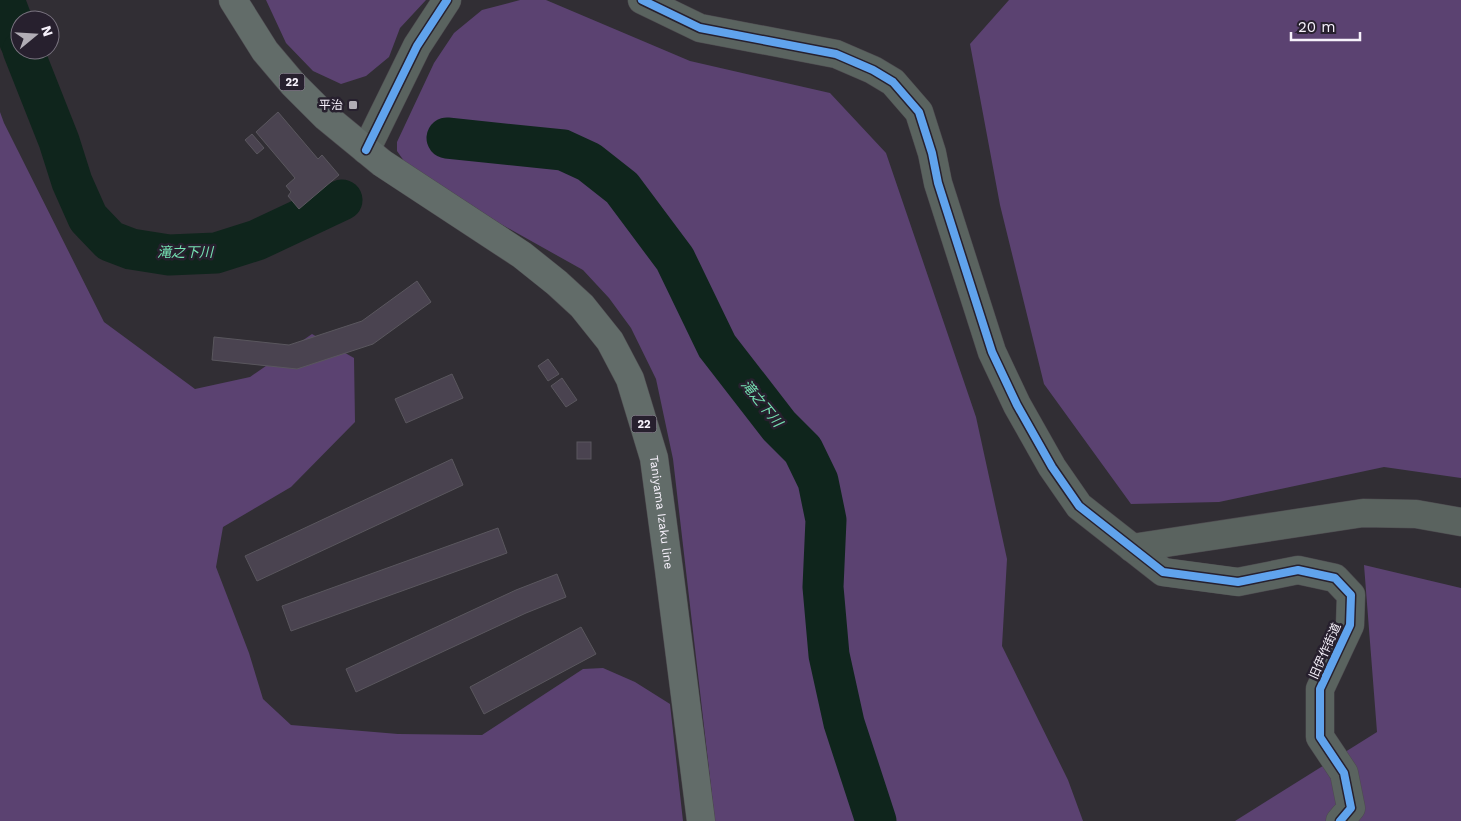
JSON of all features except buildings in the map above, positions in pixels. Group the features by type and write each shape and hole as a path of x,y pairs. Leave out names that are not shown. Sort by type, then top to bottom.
{"main road":[{"name":"22","path":"233,0 265,51 293,84 326,116 366,150"},
{"name":"Taniyama Izaku line","path":"366,150 522,255 557,283 582,306 610,341 630,379 654,458 701,821"}],"street":[{"path":"366,150 417,46 447,0"},
{"path":"642,0 700,28 836,54 873,70 893,82 919,112 932,153 938,183 992,352 1017,406 1052,466 1079,506 1132,548 1363,513 1416,514 1461,522"},
{"name":"旧伊作街道","path":"1132,548 1163,572 1238,582 1298,570 1335,578 1351,595 1350,625 1320,689 1320,737 1344,773 1351,808 1340,821"}],"shaded area":[{"path":"266,0 426,0 400,28 389,57 366,76 341,84 313,71 286,43"},
{"path":"520,0 546,0 690,61 830,93 886,153 976,417 1007,559 1002,646 1068,780 1083,821 715,821 673,459 656,379 631,328 609,298 583,270 499,223 404,161 397,151 397,142 434,63 454,33 482,10"},
{"path":"1009,0 1461,0 1461,478 1384,467 1219,502 1131,504 1044,384 1000,205 970,44"},
{"path":"0,112 104,322 195,389 250,377 312,334 354,358 355,422 291,487 223,527 216,567 249,653 263,699 291,725 398,734 482,735 583,669 603,668 635,682 670,704 683,821 0,821"},
{"path":"1364,565 1461,588 1461,821 1235,821 1377,732"}],"waterway":[{"name":"滝之下川","path":"4,0 10,16"},
{"name":"滝之下川","path":"27,60 59,141 72,182 88,218 110,241 131,249 169,255 216,253 257,240 342,200"},
{"name":"滝之下川","path":"447,138 563,150 589,162 622,188 675,259 717,346 779,426 803,450 818,481 826,520 823,587 829,655 844,723 876,821"}],"cycle path":[{"path":"366,150 417,46 447,0"},
{"path":"642,0 700,28 836,54 873,70 893,82 919,112 932,153 938,183 992,352 1017,405 1052,467 1079,506 1163,572 1238,582 1298,570 1335,578 1351,595 1350,625 1320,689 1320,737 1344,773 1351,808 1340,821"}],"place":[{"name":"平治","path":"353,105"}]}
